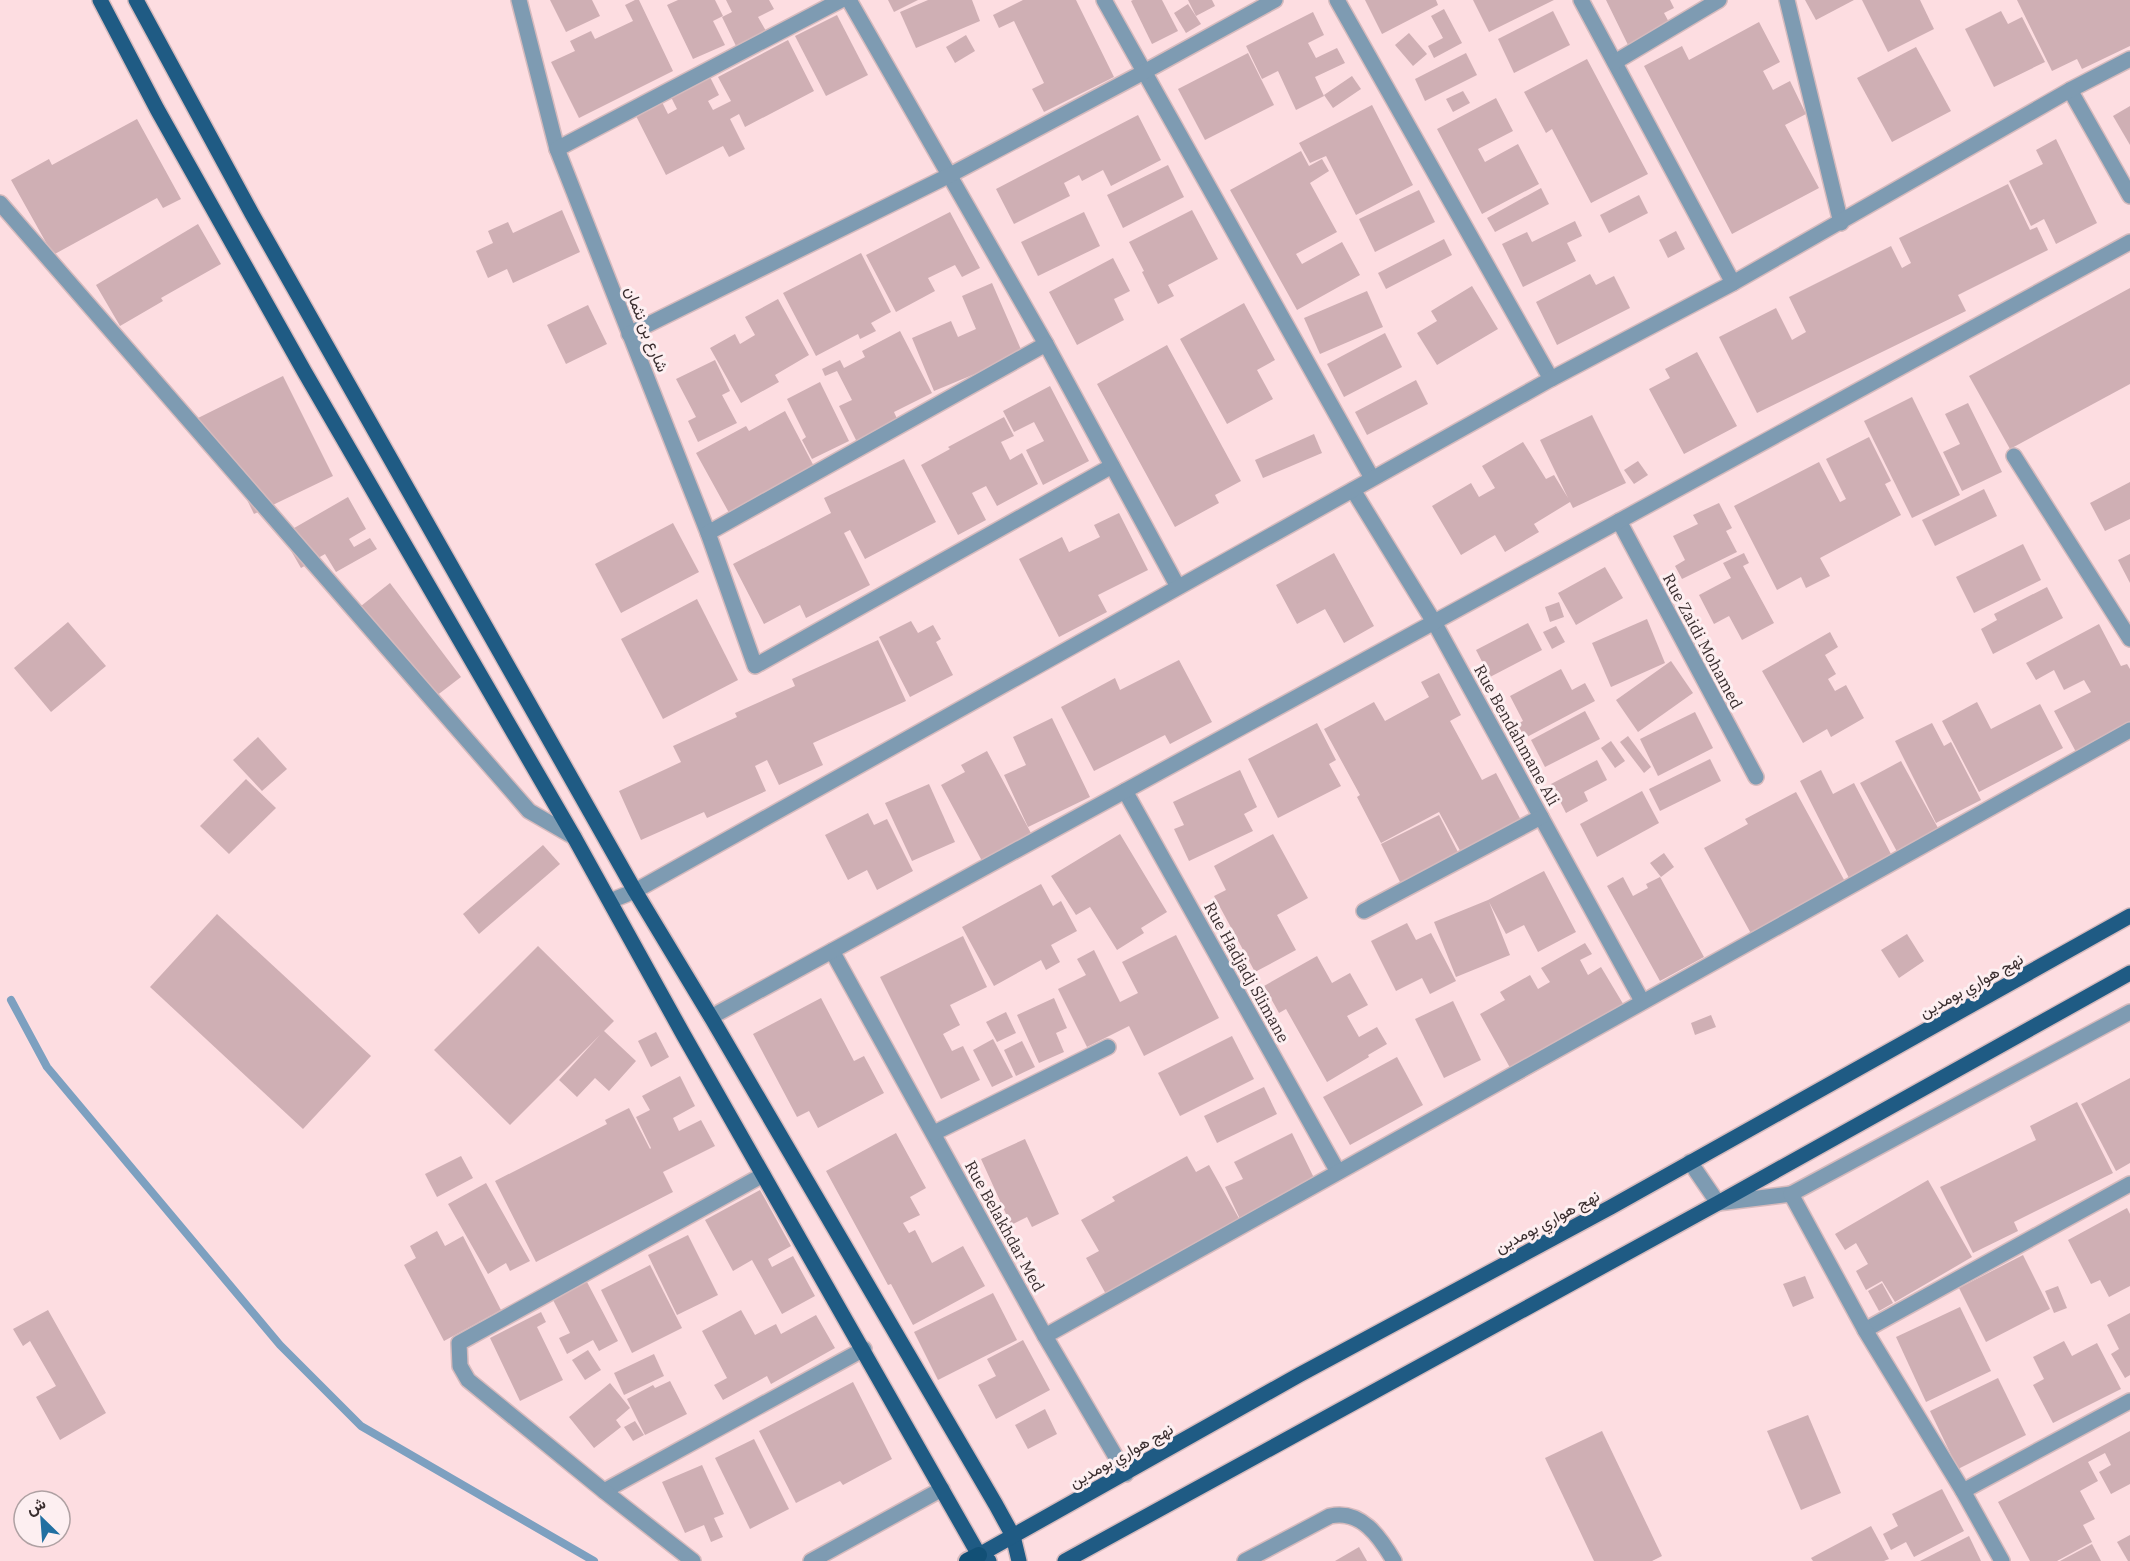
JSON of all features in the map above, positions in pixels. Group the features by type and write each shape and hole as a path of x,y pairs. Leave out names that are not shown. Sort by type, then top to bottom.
{"main road":[{"path":"100,0 158,109 299,361 574,837 763,1175 864,1349 979,1559"},
{"path":"136,0 258,224 635,891 711,1017 1013,1536 1019,1561"},
{"name":"نهج هواري بومدين","path":"979,1559 1013,1536 1299,1375 1690,1162 2130,916"},
{"path":"1065,1561 1718,1203 2130,973"}],"street":[{"name":"شارع بن نثمان","path":"519,0 557,149 708,533 755,666 1112,466"},
{"path":"557,149 842,0"},
{"path":"849,0 1046,344 1178,587"},
{"path":"1104,0 1371,478"},
{"path":"629,334 950,176 1275,0"},
{"path":"1337,0 1551,379"},
{"path":"1581,0 1733,283"},
{"path":"1615,62 1719,0"},
{"path":"1787,0 1841,223"},
{"path":"610,901 635,891 1371,478 1733,283 2070,90 2130,59"},
{"path":"2070,90 2130,196"},
{"path":"0,203 529,811 574,837"},
{"path":"711,1017 2130,242"},
{"path":"708,533 1046,344"},
{"path":"2014,456 2130,639"},
{"name":"Rue Bendahmane Ali","path":"1353,490 1434,622 1642,1001"},
{"name":"Rue Zaidi Mohamed","path":"1619,521 1756,777"},
{"path":"1045,1336 2130,730"},
{"name":"Rue Hadjadj Slimane","path":"1125,791 1338,1172"},
{"path":"1364,911 1541,818"},
{"name":"Rue Belakhdar Med","path":"832,951 1045,1336 1126,1474"},
{"path":"1690,1162 1718,1203 1791,1194 2130,1012"},
{"path":"934,1134 1108,1047"},
{"path":"693,1561 468,1380 460,1366 459,1343 763,1175"},
{"path":"1864,1329 2130,1184"},
{"path":"1791,1194 1864,1329 1963,1491 2002,1561"},
{"path":"604,1491 864,1349"},
{"path":"1963,1491 2130,1401"},
{"path":"811,1561 942,1489"},
{"path":"1245,1561 1329,1516 1335,1515 1352,1516 1365,1524 1383,1542 1394,1561"}],"building":[{"path":"550,0 592,0 600,16 566,32"},
{"path":"639,0 673,71 579,118 551,62 575,51 570,41 591,31 595,39 633,21 625,5"},
{"path":"678,0 715,0 723,16 713,21 725,45 693,59 667,5"},
{"path":"726,0 769,0 774,9 758,17 766,31 736,46 722,17 732,12"},
{"path":"888,0 918,0 894,12"},
{"path":"928,0 972,0 980,21 916,48 900,12"},
{"path":"1023,0 1076,0 1114,77 1044,112 1032,89 1044,83 1014,21 999,28 993,15"},
{"path":"1162,0 1178,31 1152,44 1131,1"},
{"path":"1188,0 1212,0 1215,6 1196,16"},
{"path":"1365,0 1436,0 1438,5 1382,34"},
{"path":"1473,0 1554,0 1489,32"},
{"path":"1606,0 1670,0 1674,8 1664,13 1671,26 1629,47"},
{"path":"1805,0 1854,0 1816,20"},
{"path":"1862,0 1920,0 1934,29 1888,52"},
{"path":"2017,0 2130,0 2130,46 2082,69 2077,59 2052,71"},
{"path":"1188,4 1201,24 1186,33 1174,13"},
{"path":"1444,9 1462,43 1434,58 1428,46 1443,38 1431,16"},
{"path":"1553,11 1570,45 1514,73 1498,39"},
{"path":"2001,11 2008,24 2022,17 2045,62 1994,87 1965,29"},
{"path":"1313,12 1324,35 1308,43 1316,58 1337,48 1345,63 1315,77 1324,96 1296,110 1278,71 1262,79 1246,46"},
{"path":"837,15 868,75 826,96 795,36"},
{"path":"1759,22 1780,62 1763,71 1773,90 1790,81 1806,114 1785,125 1819,188 1732,234 1644,66 1682,46 1689,60"},
{"path":"1409,33 1427,54 1413,66 1395,45"},
{"path":"966,35 975,51 955,63 946,47"},
{"path":"788,40 814,91 745,127 739,114 730,119 745,149 729,157 723,146 666,175 635,114 661,100 668,114 677,109 671,97 710,77 719,95 708,101 713,110 731,101 718,77"},
{"path":"1916,47 1951,111 1892,142 1857,78"},
{"path":"1248,53 1274,105 1205,140 1178,89"},
{"path":"1466,53 1477,75 1425,101 1415,79"},
{"path":"1587,59 1648,174 1591,203 1552,129 1546,133 1524,92"},
{"path":"1352,76 1361,89 1333,108 1324,95"},
{"path":"1463,91 1470,103 1453,112 1446,99"},
{"path":"1496,98 1513,131 1478,149 1485,162 1518,144 1539,184 1482,214 1437,129"},
{"path":"1372,105 1413,185 1356,215 1326,156 1310,163 1299,143"},
{"path":"2130,106 2130,145 2113,116"},
{"path":"1138,115 1161,160 1111,186 1103,170 1082,181 1079,175 1064,183 1070,196 1014,224 996,189"},
{"path":"137,119 181,199 163,208 157,198 53,255 11,180 49,159 52,165"},
{"path":"2056,139 2097,223 2056,244 2044,219 2031,226 2009,181 2043,164 2036,150"},
{"path":"1301,151 1309,166 1322,159 1329,171 1310,183 1337,232 1296,254 1302,264 1342,242 1360,275 1297,310 1230,190"},
{"path":"1168,165 1184,197 1123,228 1107,195"},
{"path":"2008,184 2030,230 2037,227 2048,250 1958,295 1966,311 1757,413 1719,337 1776,308 1792,340 1806,332 1789,297 1891,246 1902,268 1911,263 1899,238"},
{"path":"1541,188 1549,204 1495,232 1487,218"},
{"path":"1419,190 1435,222 1375,252 1359,219"},
{"path":"1639,195 1648,213 1609,233 1600,215"},
{"path":"562,210 580,252 513,283 507,269 488,278 476,251 493,243 488,231 508,222 513,233"},
{"path":"1192,210 1218,259 1168,285 1174,296 1158,304 1129,242"},
{"path":"950,212 980,268 962,277 955,265 928,278 935,291 896,312 866,255"},
{"path":"1084,212 1100,246 1038,276 1021,242"},
{"path":"1575,221 1582,236 1567,243 1576,261 1523,287 1502,244 1527,232 1532,242"},
{"path":"198,224 221,264 161,298 163,301 120,326 96,285"},
{"path":"1676,231 1685,249 1668,258 1659,240"},
{"path":"1444,239 1452,255 1386,289 1378,273"},
{"path":"861,253 891,312 871,323 876,331 860,339 858,334 816,356 783,293"},
{"path":"1113,258 1130,291 1114,299 1124,320 1077,345 1049,292"},
{"path":"1590,274 1596,285 1614,276 1630,308 1557,345 1536,302"},
{"path":"992,283 1023,354 934,391 912,338 951,321 958,337 976,329 962,296"},
{"path":"1472,286 1498,329 1437,365 1417,333 1437,321 1431,311"},
{"path":"2130,288 2130,384 2010,449 1969,376"},
{"path":"1367,291 1383,327 1320,354 1304,318"},
{"path":"778,299 809,355 775,375 779,382 741,403 710,348 735,334 740,344 755,335 745,317"},
{"path":"1244,303 1275,360 1257,370 1273,399 1227,424 1180,339"},
{"path":"588,305 607,344 566,364 547,325"},
{"path":"900,331 932,393 894,412 899,423 858,444 839,406 852,400 837,371 825,376 822,369 840,360 844,368 865,357 862,351"},
{"path":"1385,333 1402,367 1344,397 1327,364"},
{"path":"1167,345 1241,481 1215,495 1219,503 1175,527 1097,384"},
{"path":"1697,352 1737,426 1684,454 1649,389 1670,378 1665,369"},
{"path":"715,360 730,391 722,395 737,423 698,442 688,421 696,417 676,379"},
{"path":"283,376 333,476 254,514 230,465 222,468 198,418"},
{"path":"1416,380 1428,404 1367,435 1355,412"},
{"path":"820,382 849,441 812,459 802,440 806,437 787,399"},
{"path":"1050,386 1089,461 1043,485 1026,450 1044,441 1034,422 1014,432 1003,411"},
{"path":"1912,397 1960,495 1912,518 1864,421"},
{"path":"1968,403 2002,472 1962,491 1943,452 1960,444 1945,414"},
{"path":"785,411 818,474 733,520 696,453 746,426 749,431"},
{"path":"1592,415 1626,483 1573,508 1570,502 1534,524 1539,532 1505,552 1495,535 1461,555 1432,506 1471,483 1479,497 1495,488 1482,466 1523,442 1546,479 1554,475 1568,498 1540,440"},
{"path":"1004,417 1014,436 1001,442 1010,460 1022,453 1038,484 997,506 986,486 972,493 986,520 958,535 921,465 950,449 948,447"},
{"path":"1314,434 1322,453 1263,478 1255,460"},
{"path":"1869,437 1891,481 1885,484 1901,515 1820,558 1830,576 1806,588 1801,577 1777,590 1734,506 1819,462 1840,502 1846,499 1826,459"},
{"path":"904,459 936,522 865,559 850,530 844,533 870,585 806,618 800,605 764,624 733,564 831,513 824,498"},
{"path":"1638,461 1648,475 1634,484 1624,470"},
{"path":"2130,482 2130,519 2105,531 2090,503"},
{"path":"1984,489 1997,516 1935,546 1922,520"},
{"path":"348,497 366,529 349,539 354,547 370,538 377,549 336,572 325,554 301,568 282,535"},
{"path":"1719,503 1732,528 1726,531 1737,552 1682,579 1675,566 1685,560 1673,536 1698,524 1693,515"},
{"path":"1119,513 1148,570 1098,595 1107,612 1059,637 1019,559 1062,537 1069,552 1100,537 1094,525"},
{"path":"673,523 699,572 621,613 595,564"},
{"path":"2023,544 2041,580 1974,613 1956,577"},
{"path":"1334,553 1374,626 1344,643 1325,609 1297,624 1276,585"},
{"path":"1744,553 1749,563 1743,566 1774,623 1742,640 1729,616 1714,624 1699,595 1731,578 1723,563"},
{"path":"2130,554 2130,583 2118,560"},
{"path":"1605,567 1623,598 1576,625 1558,593"},
{"path":"390,583 461,677 427,703 356,610"},
{"path":"2047,587 2063,618 1993,654 1981,629 1997,620 1994,614"},
{"path":"697,599 738,680 663,719 621,639"},
{"path":"1559,602 1564,617 1550,622 1545,607"},
{"path":"1647,619 1665,663 1611,687 1592,643"},
{"path":"911,621 918,633 933,625 941,639 936,642 953,675 910,697 879,637"},
{"path":"68,622 106,666 51,712 14,668"},
{"path":"1528,623 1542,650 1490,677 1476,650"},
{"path":"2099,624 2121,666 2127,664 2130,669 2130,723 2076,752 2054,711 2091,692 2084,680 2064,690 2054,670 2036,680 2026,663"},
{"path":"1556,626 1565,642 1552,649 1543,632"},
{"path":"1830,632 1838,647 1825,655 1836,674 1828,679 1835,691 1846,685 1864,718 1831,737 1827,729 1803,743 1762,671"},
{"path":"878,640 906,701 813,743 823,765 779,785 767,760 755,766 766,791 707,818 704,812 641,840 619,791 681,762 673,746 737,717 735,713 795,686 792,679"},
{"path":"1179,660 1212,722 1170,744 1165,735 1094,771 1061,707 1115,678 1120,690"},
{"path":"1671,661 1693,693 1638,732 1616,700"},
{"path":"1561,669 1572,690 1585,683 1595,701 1525,738 1517,724 1523,721 1510,696"},
{"path":"1439,673 1461,715 1450,721 1482,780 1496,773 1523,824 1463,856 1439,812 1381,843 1357,797 1360,795 1324,729 1374,702 1385,721 1429,697 1421,682"},
{"path":"1977,702 1991,729 2040,704 2063,748 1979,792 1942,721"},
{"path":"1585,711 1600,739 1545,767 1531,740"},
{"path":"1695,712 1713,748 1658,776 1640,739"},
{"path":"1052,718 1090,797 1028,827 1004,775 1026,765 1013,737"},
{"path":"1317,723 1336,760 1329,764 1341,786 1278,818 1248,759"},
{"path":"1932,723 1944,746 1951,742 1981,800 1936,823 1895,741"},
{"path":"1628,736 1651,767 1644,773 1620,742"},
{"path":"258,737 287,769 262,791 233,760"},
{"path":"1611,741 1625,761 1615,768 1601,748"},
{"path":"987,751 1032,835 982,861 941,785 965,772 961,765"},
{"path":"1710,759 1721,781 1660,811 1649,789"},
{"path":"1597,760 1607,780 1584,792 1588,801 1566,813 1551,784"},
{"path":"1901,761 1943,837 1901,859 1860,783"},
{"path":"1240,770 1257,807 1244,814 1253,831 1189,861 1174,829 1184,825 1173,802"},
{"path":"1821,770 1833,794 1854,783 1892,856 1849,878 1800,781"},
{"path":"246,779 276,808 229,854 200,826"},
{"path":"929,784 955,842 912,861 885,803"},
{"path":"1642,791 1659,823 1597,857 1580,824"},
{"path":"1796,792 1848,887 1754,939 1704,848 1748,824 1745,819"},
{"path":"868,813 874,825 887,819 913,871 877,890 867,870 848,880 825,835"},
{"path":"1439,815 1460,856 1402,886 1381,844"},
{"path":"1120,834 1167,912 1141,928 1144,933 1117,950 1090,907 1076,915 1051,876"},
{"path":"1273,834 1308,898 1277,915 1296,950 1255,972 1214,896 1226,890 1214,866"},
{"path":"543,845 560,864 479,934 463,914"},
{"path":"1664,853 1674,867 1661,877 1650,863"},
{"path":"1544,871 1576,932 1538,952 1524,925 1506,934 1489,902 1510,955 1456,977 1434,922 1488,900"},
{"path":"1623,877 1633,896 1648,888 1646,884 1660,877 1704,957 1660,981 1607,886"},
{"path":"1041,884 1053,906 1061,901 1077,931 1051,945 1060,962 1046,970 1041,960 994,986 962,927"},
{"path":"217,914 371,1056 303,1129 150,987"},
{"path":"1407,923 1416,940 1431,933 1456,981 1430,994 1422,978 1396,991 1371,941"},
{"path":"1907,934 1924,961 1899,978 1881,950"},
{"path":"1176,935 1219,1018 1144,1056 1129,1026 1087,1047 1058,989 1086,975 1077,959 1094,950 1120,1002 1138,993 1122,962"},
{"path":"963,936 987,987 950,1005 960,1025 943,1034 952,1051 963,1046 980,1080 941,1099 880,977"},
{"path":"1585,943 1592,954 1580,960 1588,975 1601,967 1631,1017 1518,1082 1480,1014 1505,1000 1500,992 1530,975 1538,989 1550,982 1541,968"},
{"path":"538,946 614,1021 604,1031 636,1061 609,1091 595,1078 577,1097 559,1080 600,1035 510,1125 434,1050"},
{"path":"1317,956 1332,983 1350,973 1368,1005 1347,1016 1359,1037 1377,1027 1387,1044 1327,1082 1286,1009 1279,1013 1264,986"},
{"path":"821,998 854,1061 864,1056 884,1093 818,1128 809,1111 797,1117 753,1034"},
{"path":"1054,998 1067,1028 1056,1033 1064,1052 1039,1063 1017,1015"},
{"path":"1453,1001 1481,1060 1444,1078 1415,1019"},
{"path":"1006,1012 1016,1033 997,1042 986,1022"},
{"path":"1711,1015 1716,1027 1695,1035 1691,1023"},
{"path":"656,1032 669,1057 651,1067 638,1041"},
{"path":"1232,1036 1254,1079 1180,1116 1158,1073"},
{"path":"993,1039 1013,1077 992,1087 973,1050"},
{"path":"1022,1041 1035,1067 1016,1076 1004,1050"},
{"path":"1397,1057 1423,1105 1350,1145 1323,1097"},
{"path":"680,1076 695,1106 673,1118 679,1131 701,1120 715,1146 663,1172 673,1192 536,1262 495,1181 607,1124 605,1120 629,1108 650,1149 636,1117 650,1110 642,1096"},
{"path":"2130,1078 2130,1163 2116,1171 2081,1104"},
{"path":"1264,1087 1277,1114 1217,1143 1204,1116"},
{"path":"2077,1102 2113,1173 2014,1222 2018,1231 1973,1253 1940,1187 2036,1140 2030,1126"},
{"path":"896,1133 926,1188 910,1197 920,1215 903,1223 909,1233 915,1230 932,1263 963,1246 985,1286 913,1325 891,1284 888,1285 826,1171"},
{"path":"1292,1133 1316,1182 1240,1219 1225,1187 1243,1179 1234,1162"},
{"path":"1025,1139 1059,1214 1032,1227 1027,1217 1011,1225 981,1159"},
{"path":"461,1156 473,1178 437,1197 425,1174"},
{"path":"1187,1156 1196,1172 1209,1165 1241,1222 1107,1296 1086,1258 1099,1251 1081,1220 1115,1201 1112,1197"},
{"path":"1928,1180 1972,1257 1895,1302 1882,1281 1866,1290 1856,1271 1868,1264 1856,1243 1845,1250 1835,1234"},
{"path":"486,1183 530,1261 510,1271 506,1263 488,1274 448,1204"},
{"path":"760,1190 791,1246 768,1259 772,1267 793,1256 815,1296 782,1314 752,1260 733,1271 705,1220"},
{"path":"2127,1208 2130,1214 2130,1286 2109,1297 2100,1280 2091,1284 2068,1240"},
{"path":"437,1231 445,1246 463,1236 501,1310 444,1341 404,1265 416,1258 410,1246"},
{"path":"688,1235 718,1295 677,1315 648,1255"},
{"path":"2023,1255 2050,1309 1986,1342 1959,1288"},
{"path":"650,1265 682,1328 632,1353 601,1290"},
{"path":"1805,1276 1814,1298 1793,1307 1783,1284"},
{"path":"587,1282 618,1341 599,1351 593,1340 567,1354 559,1338 570,1333 553,1300"},
{"path":"1882,1283 1893,1303 1879,1311 1868,1291"},
{"path":"2058,1286 2067,1308 2054,1313 2045,1291"},
{"path":"993,1293 1017,1340 938,1380 914,1332"},
{"path":"1960,1307 1991,1371 1926,1402 1896,1337"},
{"path":"48,1310 106,1413 60,1440 36,1397 56,1386 30,1341 23,1346 13,1329"},
{"path":"741,1310 755,1335 776,1324 781,1334 816,1315 835,1348 771,1384 767,1376 723,1400 714,1385 727,1378 702,1331"},
{"path":"541,1312 546,1322 537,1327 563,1380 520,1401 490,1338"},
{"path":"2130,1313 2130,1375 2125,1378 2111,1354 2119,1349 2107,1325"},
{"path":"1023,1340 1050,1390 996,1419 978,1385 996,1376 987,1359"},
{"path":"2064,1341 2072,1356 2097,1343 2121,1389 2053,1423 2033,1385 2044,1379 2033,1357"},
{"path":"588,1350 601,1370 585,1380 572,1360"},
{"path":"654,1354 664,1376 624,1395 614,1373"},
{"path":"1998,1378 2026,1435 1958,1469 1930,1411"},
{"path":"670,1381 687,1414 645,1435 627,1399 653,1385 655,1388"},
{"path":"853,1382 892,1459 843,1485 840,1481 796,1503 759,1431"},
{"path":"610,1383 630,1408 616,1420 621,1427 594,1448 569,1417"},
{"path":"1045,1409 1057,1434 1028,1449 1015,1425"},
{"path":"1808,1415 1841,1493 1801,1510 1767,1431"},
{"path":"635,1421 644,1435 633,1441 624,1427"},
{"path":"1602,1431 1662,1556 1652,1561 1594,1561 1545,1458"},
{"path":"2130,1431 2130,1484 2111,1494 2099,1472 2111,1465 2105,1453 2088,1462 2098,1481 2080,1491 2095,1519 2083,1525 2092,1542 2057,1561 2030,1561 1998,1502"},
{"path":"754,1439 789,1509 750,1529 715,1458"},
{"path":"702,1465 724,1514 714,1518 723,1537 711,1542 704,1525 685,1533 662,1482"},
{"path":"1942,1489 1964,1531 1914,1557 1906,1542 1891,1550 1883,1534 1898,1526 1892,1514"},
{"path":"1871,1526 1889,1559 1884,1561 1813,1561 1811,1558"},
{"path":"2130,1535 2130,1561 2128,1561 2117,1542"},
{"path":"1969,1536 1981,1561 1920,1561"},
{"path":"2092,1544 2101,1561 2060,1561"},
{"path":"1359,1547 1367,1561 1335,1561"}],"waterway":[{"path":"11,1000 47,1067 280,1345 361,1426 594,1561"}]}
